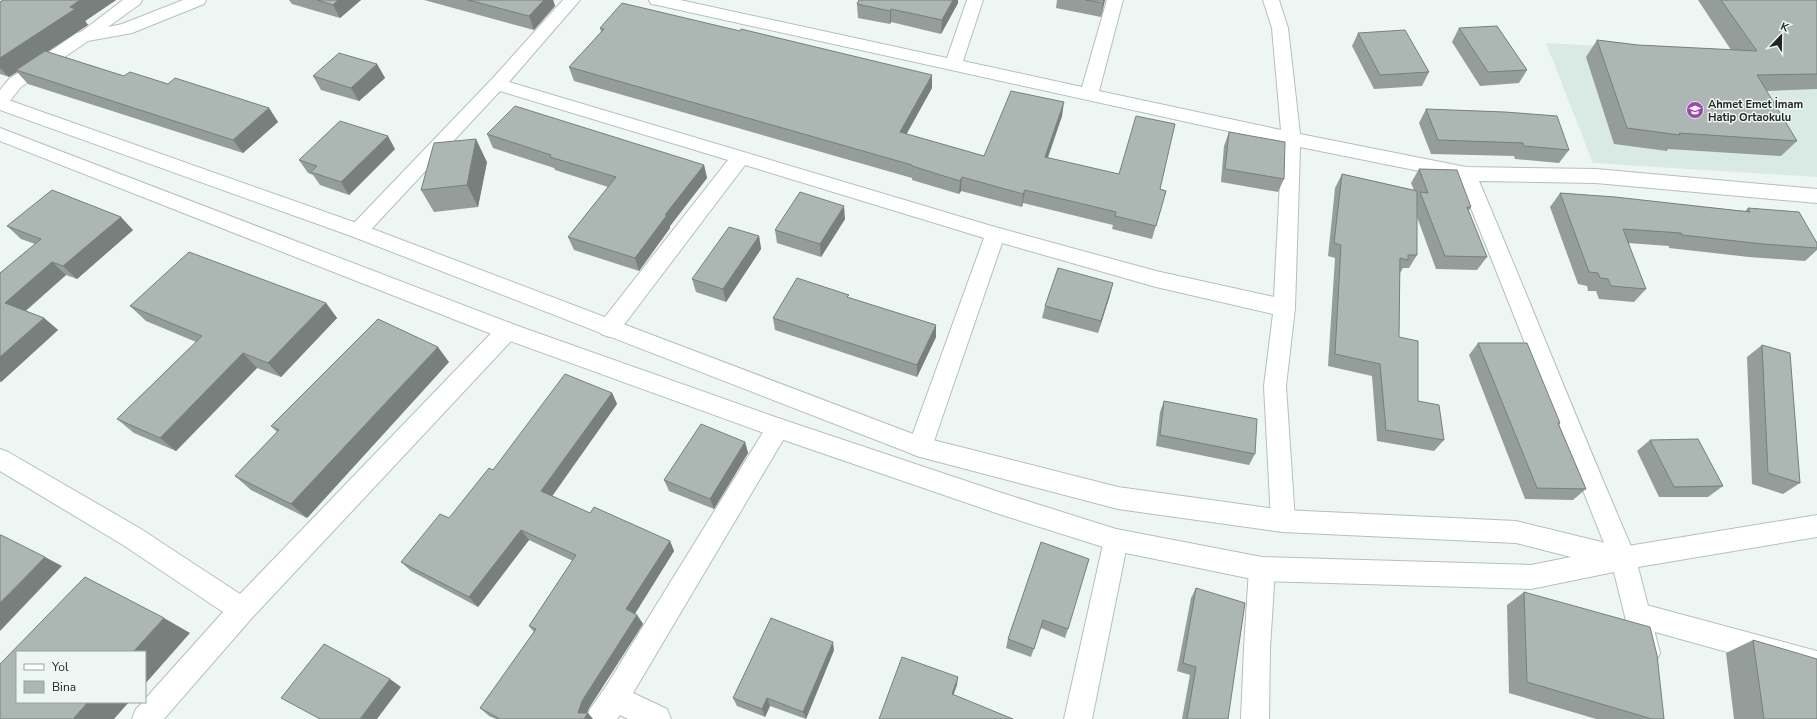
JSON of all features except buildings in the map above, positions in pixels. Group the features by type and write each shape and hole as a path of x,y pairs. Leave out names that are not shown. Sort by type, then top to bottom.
{"street":[{"path":"134,0 84,37 15,83 0,103 358,231 920,447 1118,498 1283,521 1516,532 1623,558"},
{"path":"84,37 126,29 198,0"},
{"path":"358,231 497,84 572,0"},
{"path":"657,0 1291,140 1466,174 1596,176 1817,196"},
{"path":"953,66 975,0"},
{"path":"1088,95 1115,0"},
{"path":"1271,0 1280,28 1291,140 1284,308 1276,386 1283,521"},
{"path":"497,84 995,234 1156,279 1284,308"},
{"path":"0,134 507,331 778,428 1002,504 1116,540 1262,569 1531,577 1623,558 1817,526"},
{"path":"610,328 740,158"},
{"path":"1466,174 1526,316 1571,433 1623,558 1653,675"},
{"path":"920,447 995,234"},
{"path":"146,719 242,610 507,331"},
{"path":"600,719 615,698 778,428"},
{"path":"0,459 132,537 242,610"},
{"path":"1078,719 1116,540"},
{"path":"1255,719 1256,648 1262,569"},
{"path":"1639,616 1817,664"},
{"path":"615,698 657,719"}],"shaded area":[{"name":"Ahmet Emet İmam Hatip Ortaokulu","path":"1546,43 1817,58 1817,177 1593,163"}],"place":[{"name":"Ahmet Emet İmam Hatip Ortaokulu","path":"1695,110"}]}
